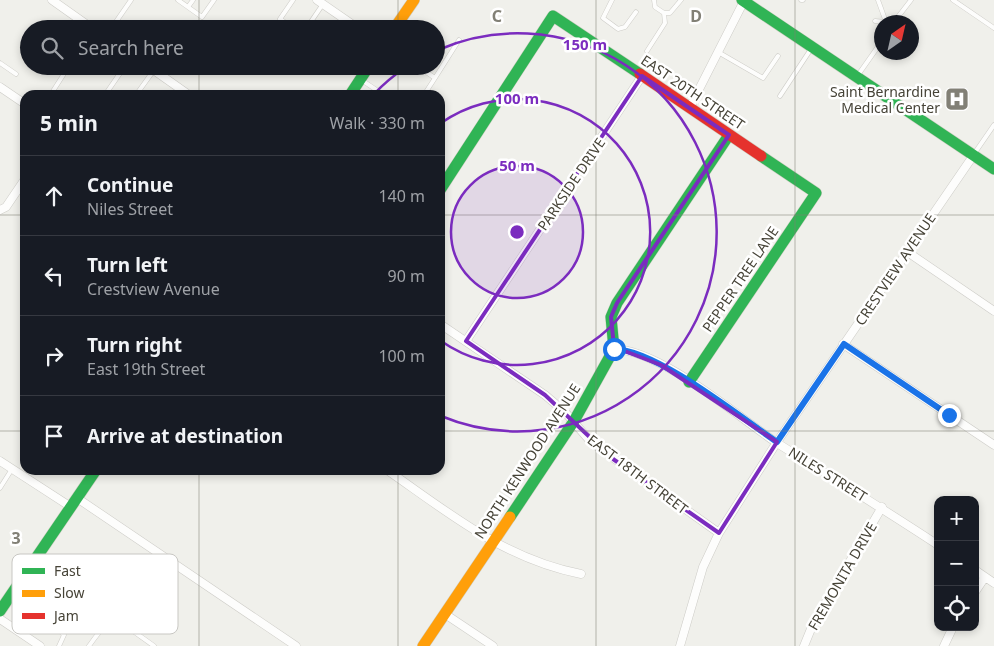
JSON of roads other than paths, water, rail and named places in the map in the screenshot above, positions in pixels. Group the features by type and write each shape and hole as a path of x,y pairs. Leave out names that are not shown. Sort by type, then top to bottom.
{"street":[{"path":"52,0 81,20"},
{"path":"400,20 414,0"},
{"path":"690,107 743,1 994,169"},
{"path":"320,2 346,20"},
{"name":"EAST 20TH STREET","path":"445,182 553,16 816,193"},
{"path":"161,75 182,90"},
{"path":"353,90 363,75"},
{"name":"PARKSIDE DRIVE","path":"466,341 642,76"},
{"path":"0,88 20,101"},
{"path":"614,349 611,317 616,303 729,135"},
{"name":"CRESTVIEW AVENUE","path":"680,646 703,567 718,533 906,251 973,156"},
{"path":"0,210 6,207 20,187"},
{"name":"PEPPER TREE LANE","path":"689,382 816,193"},
{"path":"906,251 994,311"},
{"name":"EAST 18TH STREET","path":"445,327 545,395 574,421 592,442 613,459 718,533"},
{"path":"844,344 994,445"},
{"name":"NILES STREET","path":"614,349 639,353 689,382 777,442 934,542"},
{"name":"NORTH KENWOOD AVENUE","path":"423,646 574,421 614,349"},
{"path":"0,460 20,473"},
{"path":"23,475 74,503 153,554"},
{"path":"39,554 93,475"},
{"path":"401,475 492,542 551,568 581,574"},
{"name":"FREMONITA DRIVE","path":"804,646 812,624 882,508"},
{"path":"178,570 296,646"},
{"path":"979,573 994,583"},
{"path":"979,586 985,577"},
{"path":"0,611 12,593"},
{"path":"445,614 493,646"},
{"path":"0,619 12,628"},
{"path":"944,646 951,631"},
{"path":"20,634 35,645"}],"lane":[{"path":"117,20 131,0"},
{"path":"178,0 202,17 214,0"},
{"path":"188,7 193,0"},
{"path":"282,20 280,19 292,0"},
{"path":"612,0 603,18 618,29 625,27 636,12"},
{"path":"654,0 655,6 664,12 670,13 681,0"},
{"path":"878,0 883,15"},
{"path":"899,15 910,0"},
{"path":"953,0 994,28"},
{"path":"962,6 966,0"},
{"path":"311,20 320,2"},
{"path":"647,51 665,23 664,12"},
{"path":"445,63 460,40"},
{"path":"780,96 812,47"},
{"path":"718,52 762,78 778,56"},
{"path":"857,77 874,53"},
{"path":"0,63 16,74"},
{"path":"54,90 63,75"},
{"path":"108,90 119,75"},
{"path":"139,90 147,75"},
{"path":"430,75 435,78"},
{"path":"427,90 437,75"},
{"path":"360,80 376,90"},
{"path":"973,156 994,125"},
{"path":"0,488 12,469"},
{"path":"59,646 63,634"},
{"path":"89,646 99,634"},
{"path":"137,634 154,646"}],"place":[{"name":"Saint Bernardine Medical Center","path":"957,99"}]}
